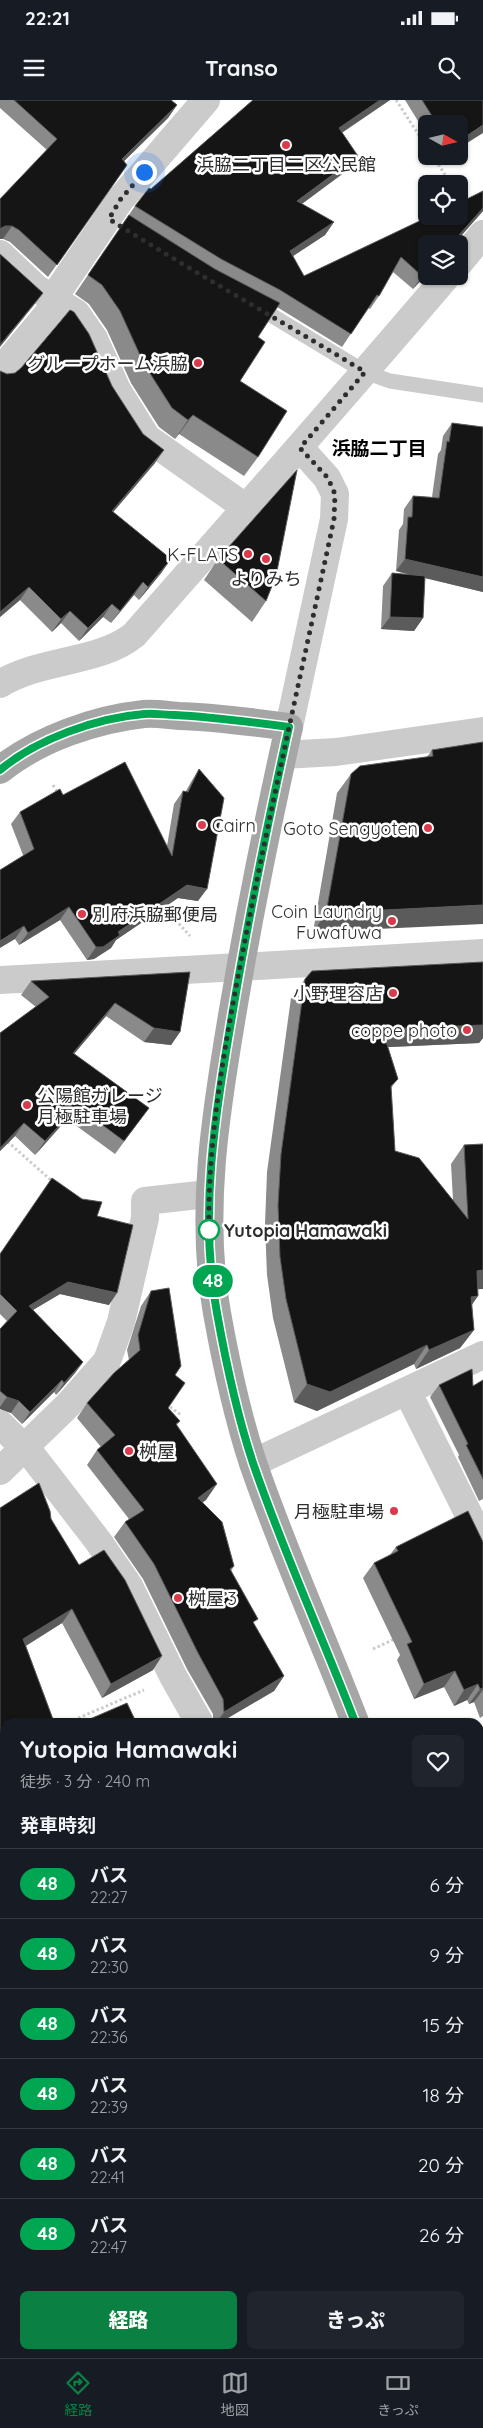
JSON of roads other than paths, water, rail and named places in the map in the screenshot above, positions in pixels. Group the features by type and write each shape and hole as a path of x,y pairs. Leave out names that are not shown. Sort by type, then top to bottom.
{"main road":[{"path":"0,770 13,759 38,744 80,727 145,714 203,717 289,727 240,967 219,1095 208,1194 210,1253 216,1311 236,1403 253,1463 353,1718"}],"street":[{"path":"0,371 51,310 54,297 113,221 120,200 206,100"},
{"path":"468,252 483,234"},
{"path":"0,254 36,288 54,297 76,313 94,339 117,390 146,438 245,507"},
{"path":"2,680 54,663 102,651 127,641 245,507 300,448 439,285"},
{"path":"289,727 334,519 335,494 328,478 300,448"},
{"path":"283,755 336,752 483,732"},
{"path":"0,980 483,954"},
{"path":"0,1471 68,1405 107,1361 125,1303 145,1218 145,1201 208,1194"},
{"path":"253,1463 483,1355"},
{"path":"407,1391 483,1543"},
{"path":"0,1424 24,1448 98,1541 129,1586 173,1676 197,1718"}],"lane":[{"path":"241,298 365,372 390,381 483,395"}],"place":[{"name":"浜脇二丁目二区公民館","path":"286,145"},
{"name":"グループホーム浜脇","path":"198,363"},
{"name":"K-FLATS","path":"248,554"},
{"name":"よりみち","path":"266,559"},
{"name":"Cairn","path":"202,825"},
{"name":"Goto Sengyoten","path":"428,828"},
{"name":"別府浜脇郵便局","path":"82,914"},
{"name":"Coin Laundry Fuwafuwa","path":"392,921"},
{"name":"小野理容店","path":"393,993"},
{"name":"coppe photo","path":"467,1030"},
{"name":"公陽館ガレージ 月極駐車場","path":"27,1105"},
{"name":"Yutopia Hamawaki","path":"209,1230"},
{"name":"桝屋","path":"129,1451"},
{"name":"月極駐車場","path":"394,1511"},
{"name":"桝屋’3","path":"178,1598"}],"district":[{"name":"浜脇二丁目","path":"379,448"}]}
